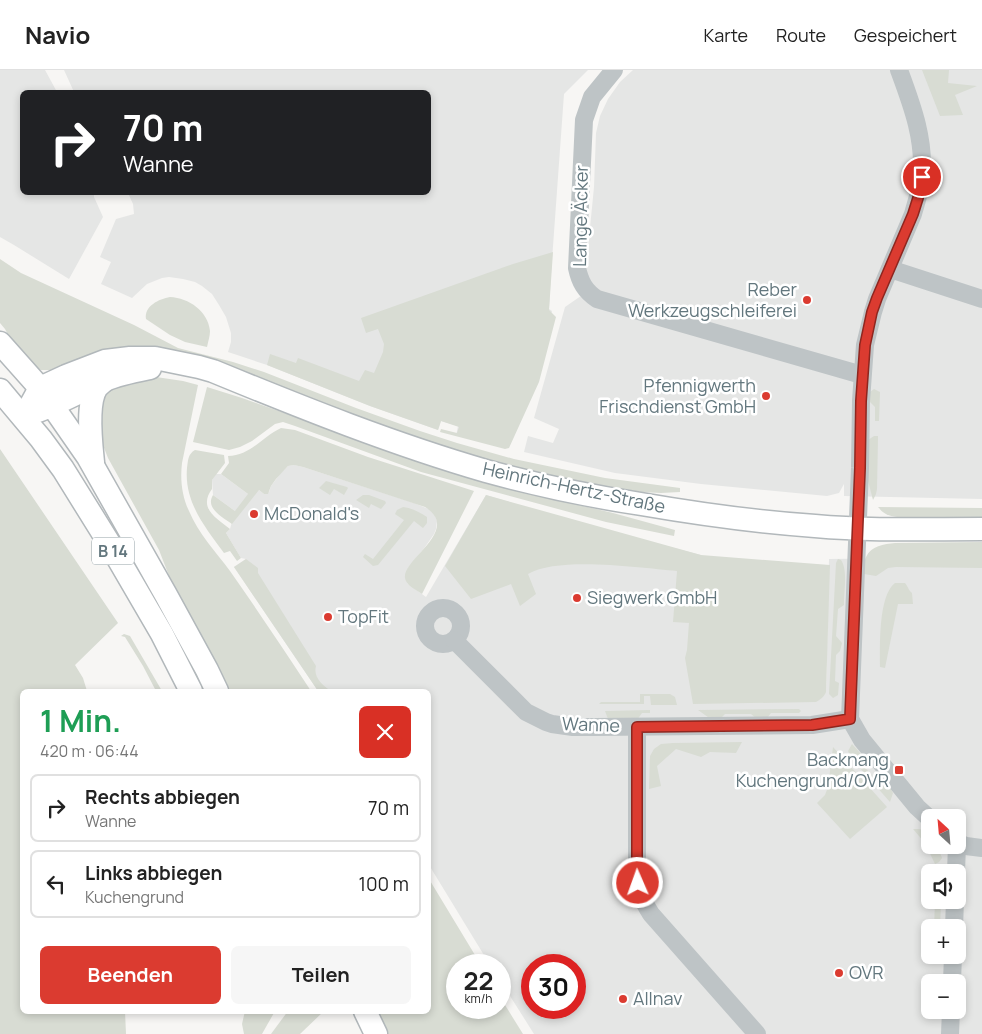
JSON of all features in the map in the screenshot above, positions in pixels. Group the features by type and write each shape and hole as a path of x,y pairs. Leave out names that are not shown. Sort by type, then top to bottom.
{"main road":[{"name":"B 14","path":"0,343 46,397 93,466 175,611 216,689"},
{"name":"Heinrich-Hertz-Straße","path":"24,417 66,376 104,361 155,358 213,371 323,415 424,451 487,471 537,484 606,498 704,514 816,526 982,529"},
{"name":"Heinrich-Hertz-Straße","path":"46,397 132,372 184,364"},
{"path":"93,466 90,423 91,405 96,388 106,379"},
{"name":"B 14","path":"0,390 24,417 63,470 109,543 162,634 190,689"},
{"path":"366,1014 376,1034"}],"street":[{"name":"Lange Äcker","path":"614,70 592,97 584,120 578,268 580,279 585,288 597,299 862,375"},
{"path":"899,70 915,114 921,152 922,177 913,214 872,312 865,345 862,375 850,719 862,740 921,811"},
{"path":"890,269 982,299"},
{"name":"Wanne","path":"454,640 526,712 546,722 573,727 637,727 812,725 850,719"},
{"path":"637,727 637,872 640,894 651,914 757,1034"},
{"path":"966,846 982,848"},
{"path":"950,1034 951,1019"}],"shaded area":[{"path":"0,70 45,70 56,90 20,90 20,195 94,195 103,217 69,279 0,237"},
{"path":"64,70 588,70 564,94 549,309 552,311 534,380 456,436 458,426 441,421 438,430 228,352 231,333 226,317 212,294 195,282 169,277 162,278 147,284 132,298 101,284 111,262 100,257 116,219 134,214 133,204 129,195 431,195 431,90 73,90"},
{"path":"633,70 982,70 982,499 844,496 844,484 839,493 827,496 701,484 615,473 524,452 528,436 553,443 559,429 534,418 565,307 591,289 585,279 594,187 596,133 600,116 608,99 620,82"},
{"path":"922,70 949,70 948,83 977,86 955,95 963,115 940,116"},
{"path":"553,252 549,310 556,317 539,382 509,448 505,449 440,432 441,429 457,433 459,427 441,421 438,430 370,406 267,365 270,354 296,363 298,358 359,381 365,370 374,373 383,352 384,344 378,329 366,333 361,318 513,264"},
{"path":"0,259 21,273 134,325 178,348 264,372 420,431 514,459 605,478 680,488 680,492 642,492 553,479 494,465 285,391 95,354 51,370 41,370 30,365 14,346 0,323"},
{"path":"170,297 190,303 206,317 210,331 207,347 185,342 170,335 146,319 147,310 153,304 161,299"},
{"path":"156,377 198,385 182,463 181,476 185,500 202,535 230,571 310,689 221,689 176,594 159,550 108,458 99,435 100,399 111,389 138,379"},
{"path":"207,387 358,439 536,495 675,530 674,536 606,522 421,472 283,422 275,424 252,441 229,450 193,442"},
{"path":"874,389 880,392 879,421 875,421 875,407 870,402 870,392"},
{"path":"281,428 295,430 368,457 474,491 422,594 410,586 405,578 412,562 434,535 437,525 435,516 425,507 294,465 288,466 276,479 268,494 264,494 259,490 232,524 216,512 211,504 213,495 235,511 248,494 221,474 229,463 228,456 249,450"},
{"path":"878,436 878,439 877,489 873,500 868,481 868,440"},
{"path":"0,449 118,623 75,665 83,678 86,689 20,689 20,1014 125,1014 126,1034 0,1034"},
{"path":"195,450 224,455 225,463 212,480 212,489 207,502 214,517 230,529 226,533 241,558 237,561 230,551 224,553 203,524 192,503 187,480 187,468 190,455"},
{"path":"294,465 431,510 437,521 436,529 425,547 408,568 407,583 426,597 486,495 585,525 701,555 826,692 829,559 982,557 982,1034 534,1034 525,1019 586,1019 586,954 521,954 521,1013 511,997 511,954 483,954 431,868 431,689 317,689 234,567 246,559 241,558 226,533 230,529 235,511 213,495 212,480 216,474 221,474 248,494 259,490 264,494 269,492 271,486 288,466"},
{"path":"326,481 348,488 344,495 334,489 330,495 319,488"},
{"path":"363,495 369,495 386,503 381,509 371,504 369,508 356,500"},
{"path":"486,495 701,555 830,565 825,694 816,702 693,704 685,658 689,623 673,622 677,571 579,564 559,566 528,574 536,594 520,606 511,584 471,599 445,566"},
{"path":"403,507 412,509 427,517 427,523 423,528 414,521 378,565 373,566 363,557 365,554 373,559 404,520 395,514 397,510"},
{"path":"878,507 982,508 982,518 897,517 886,514"},
{"path":"982,542 982,568 896,567 888,568 876,576 864,574 868,553 882,545 895,543"},
{"path":"246,559 258,568 258,573 316,666 317,677 329,689 317,689 234,567"},
{"path":"838,559 843,564 845,581 844,605 838,609 836,636 842,643 840,651 836,655 835,681 839,683 838,695 833,698 829,694 836,563"},
{"path":"895,583 905,583 912,593 913,604 898,604 885,668 880,667 881,622 885,599"},
{"path":"124,634 130,636 161,689 155,689 125,637 121,636"},
{"path":"640,694 670,694 675,697 677,705 651,705 650,696 644,696 644,704 599,704 601,702 640,702"},
{"path":"799,709 801,711 799,713 771,713 767,718 757,719 751,714 725,714 720,719 712,720 698,710"},
{"path":"650,710 650,713 642,713 637,720 608,719 605,711"},
{"path":"742,742 736,753 710,752 701,757 676,749 657,766 661,786 649,789 650,756 654,749 661,744"},
{"path":"852,744 861,754 858,760 879,783 887,781 893,793 890,802 852,759 848,751"},
{"path":"833,747 887,807 850,839 817,803 825,795 828,787"},
{"path":"913,829 921,830 921,838"},
{"path":"930,854 940,854 942,858 935,864"},
{"path":"431,882 474,954 446,954 446,1019 511,1019 511,1015 523,1034 388,1034 378,1014 431,1014"},
{"path":"935,909 941,909 940,919 934,919"},
{"path":"244,1014 273,1014 262,1034 244,1034 242,1024"},
{"path":"286,1014 321,1014 300,1034 271,1034"}],"place":[{"name":"Reber Werkzeugschleiferei","path":"807,300"},
{"name":"Pfennigwerth Frischdienst GmbH","path":"766,396"},
{"name":"McDonald's","path":"254,514"},
{"name":"Siegwerk GmbH","path":"577,598"},
{"name":"TopFit","path":"328,617"},
{"name":"Backnang Kuchengrund/OVR","path":"899,770"},
{"name":"OVR","path":"839,973"},
{"name":"Allnav","path":"623,999"}],"route":[{"path":"638,883 637,727 812,725 850,719 862,375 865,345 872,312 913,214 922,177"}]}
